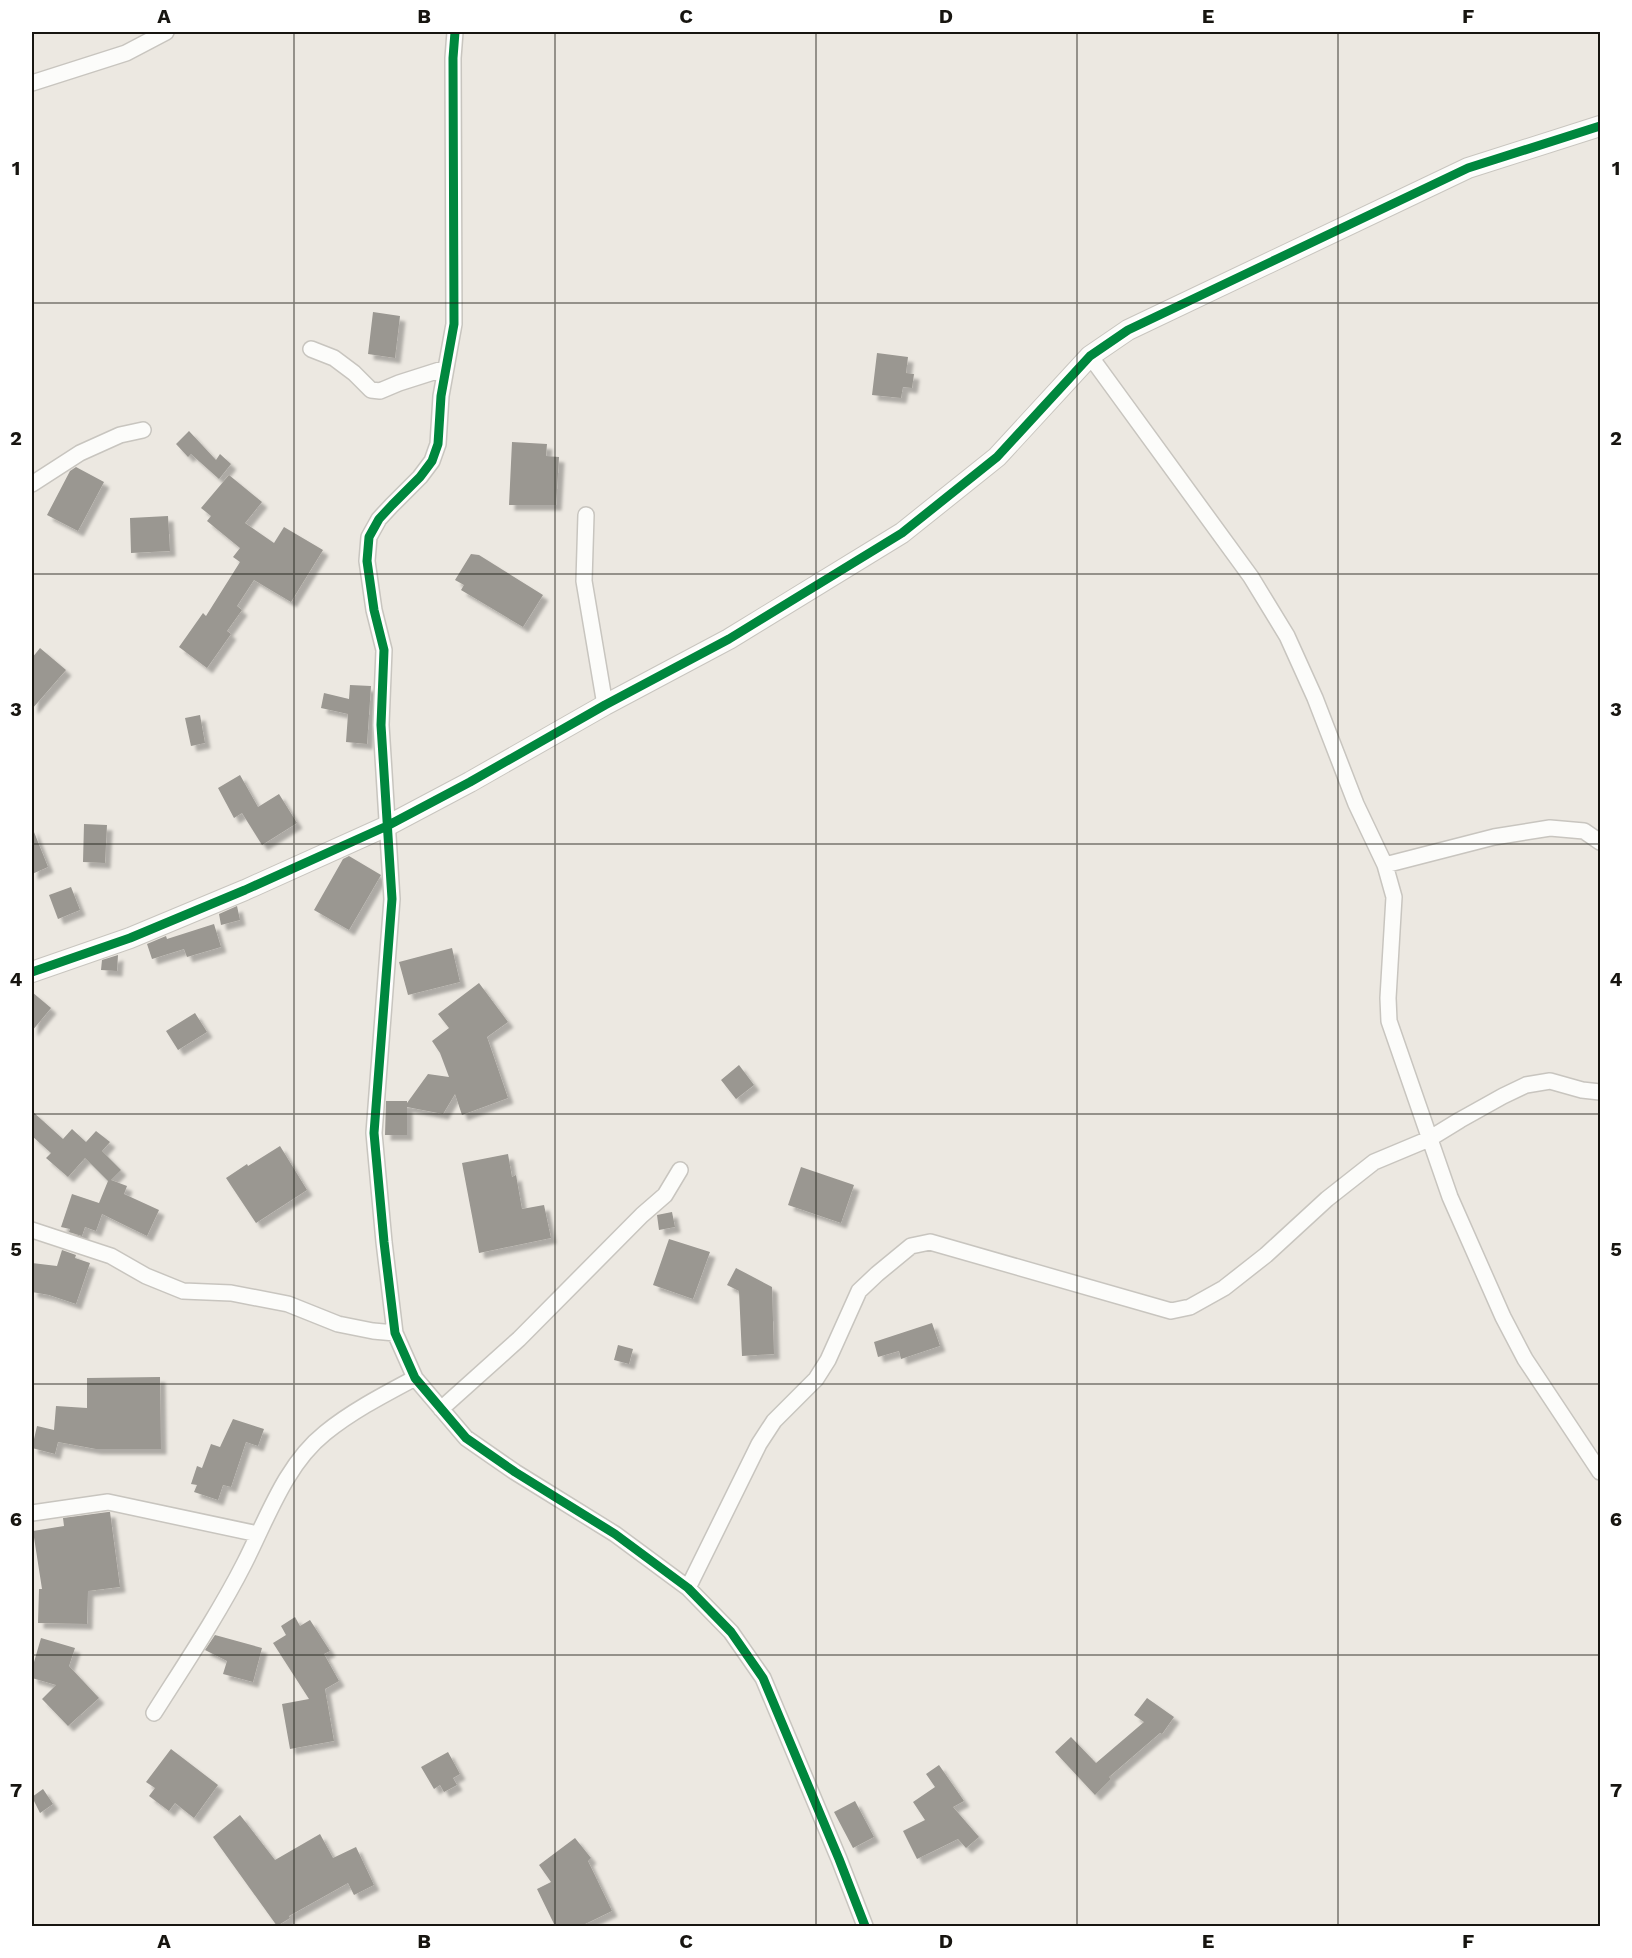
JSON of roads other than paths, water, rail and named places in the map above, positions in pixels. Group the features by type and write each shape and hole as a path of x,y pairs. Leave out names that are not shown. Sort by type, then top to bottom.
{"street":[{"path":"32,82 126,53 166,32"},
{"path":"455,32 453,58 454,324 441,396 438,444 432,461 380,519 369,537 367,561 374,610 384,650 381,725 392,899 374,1133 395,1333 415,1378 466,1438 515,1472 615,1534 688,1588 731,1632 763,1678 865,1926"},
{"path":"32,972 130,938 234,895 387,826 470,782 604,705 729,639 902,533 997,457 1090,356 1128,330 1468,168 1600,126"},
{"path":"311,349 334,358 371,390 380,391 446,368"},
{"path":"1090,356 1251,577 1287,636 1315,698 1356,804 1385,865 1394,897 1388,998 1389,1021 1450,1197 1503,1317 1525,1359 1600,1472"},
{"path":"32,484 80,453 120,435 143,430"},
{"path":"586,515 584,581 604,705"},
{"path":"1385,865 1494,837 1550,828 1584,831 1600,842"},
{"path":"688,1588 755,1452 774,1421 816,1379 828,1360 859,1292 911,1246 930,1242 1171,1311 1190,1307 1224,1288 1266,1255 1327,1199 1374,1162 1429,1139 1460,1119 1526,1085 1550,1081 1582,1090 1600,1092"},
{"path":"441,1409 519,1339 642,1215 666,1195 680,1170"},
{"path":"32,1230 111,1256 146,1276 183,1291 231,1293 288,1304 338,1324 395,1333"},
{"path":"154,1713 205,1633 244,1565 273,1503 298,1461 324,1433 415,1378"},
{"path":"32,1513 108,1502 258,1534"}]}
